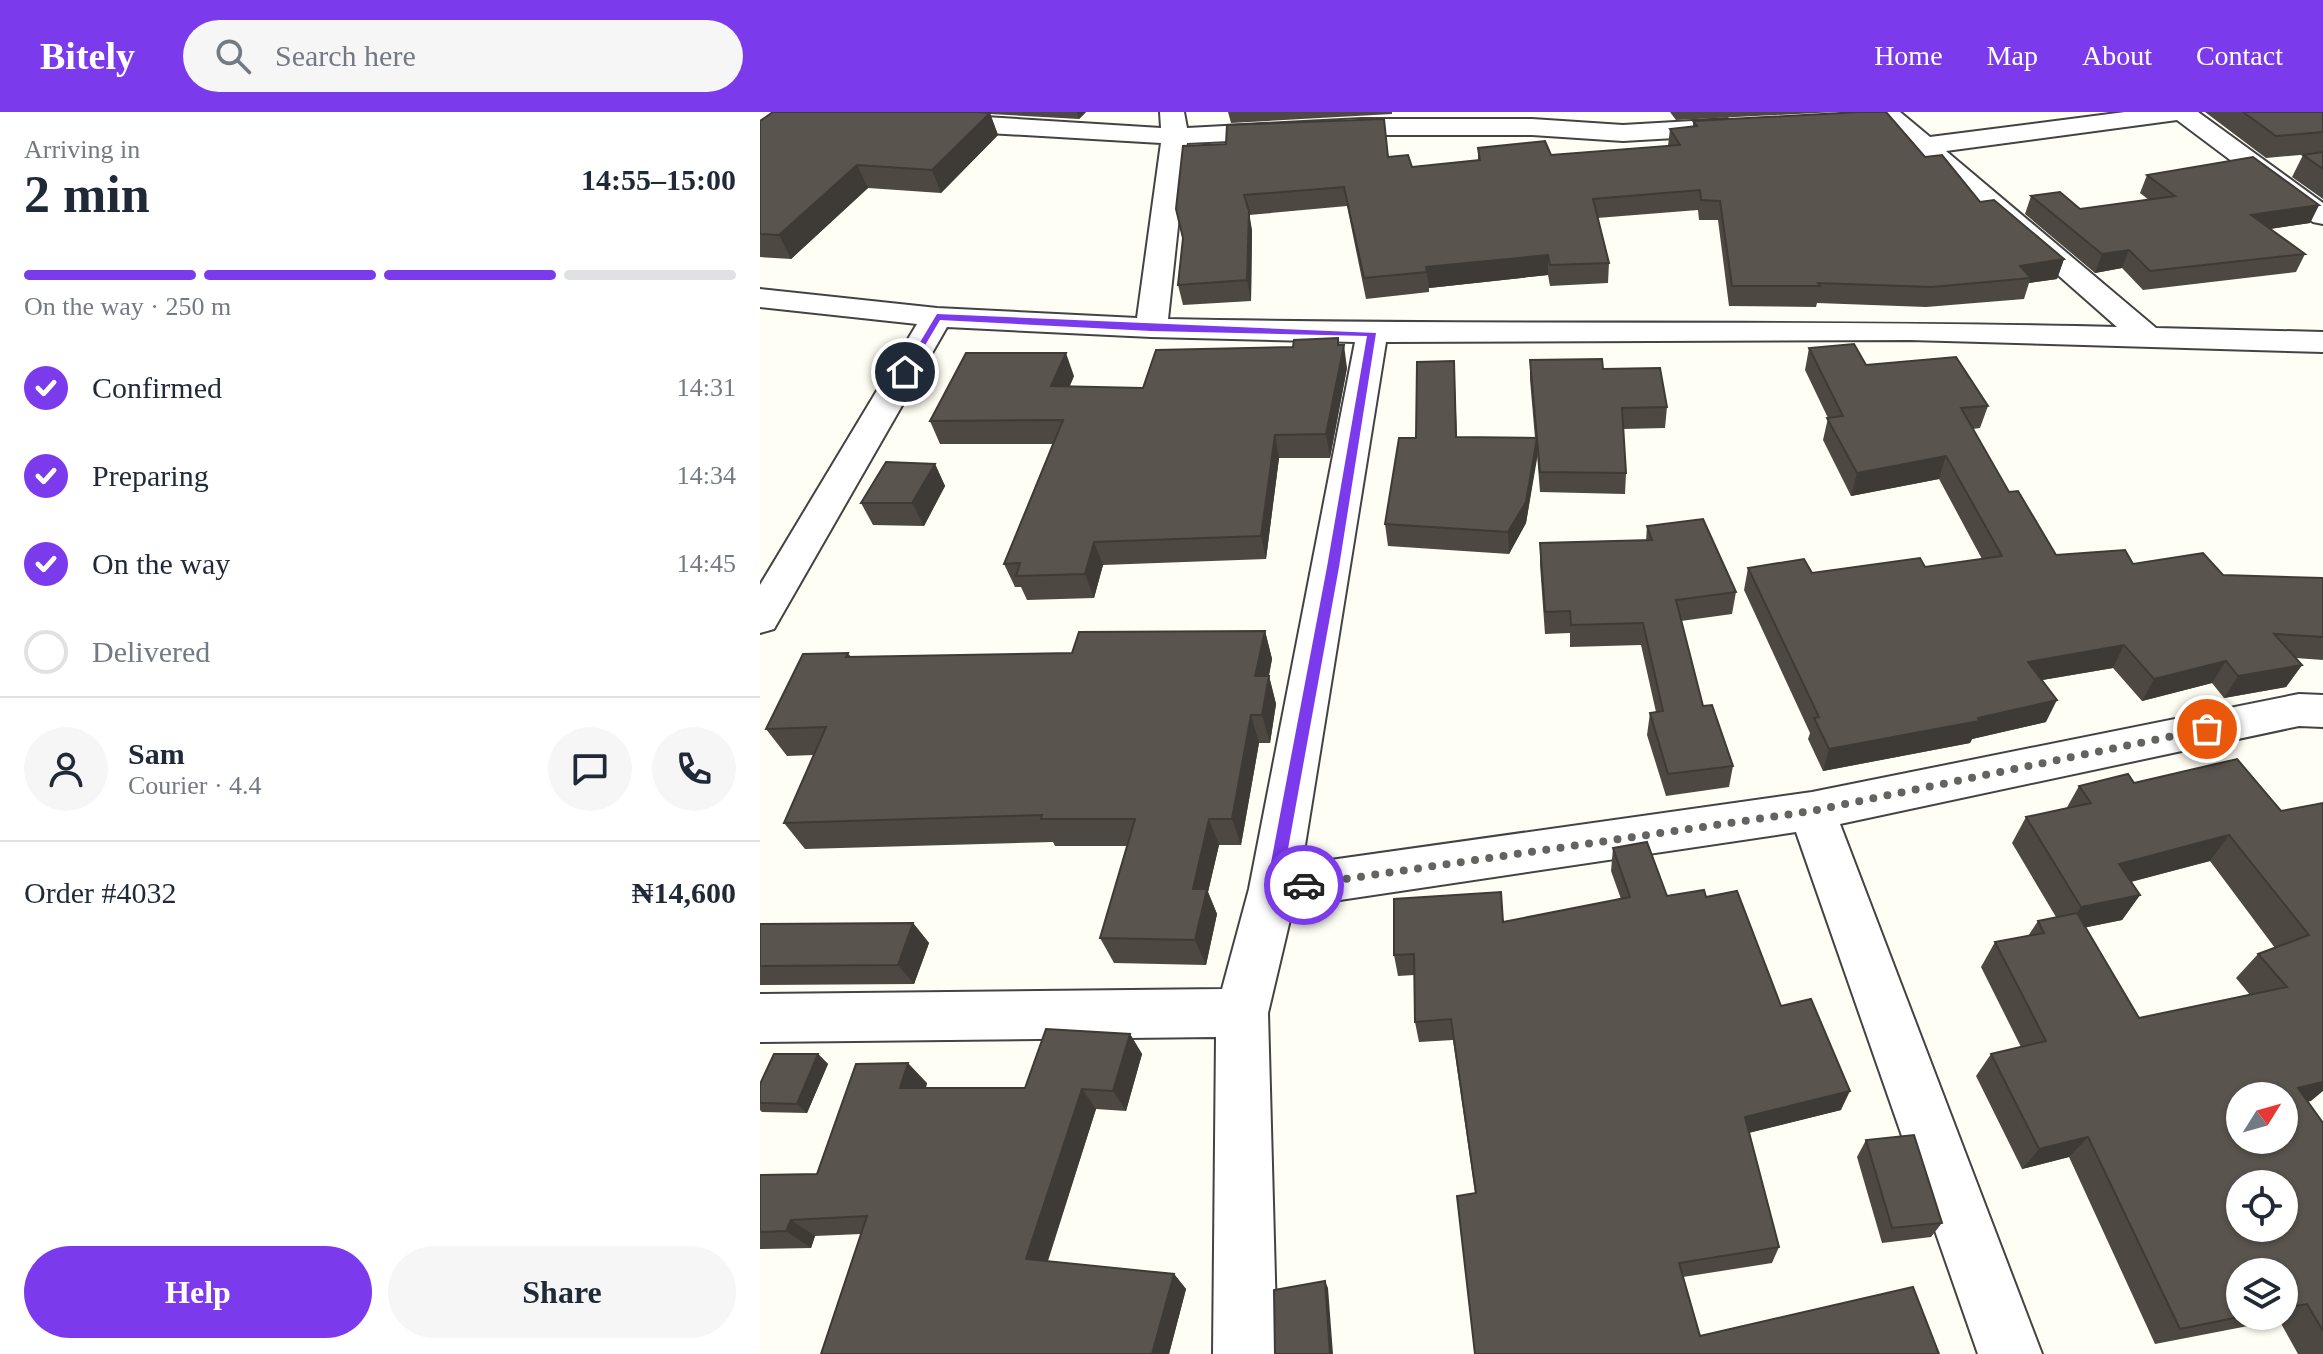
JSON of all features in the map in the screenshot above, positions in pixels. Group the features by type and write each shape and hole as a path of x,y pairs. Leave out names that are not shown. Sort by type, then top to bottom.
{"street":[{"path":"1924,146 2182,112 2323,216"},
{"path":"1878,116 1924,146 2146,336"},
{"path":"916,121 1532,127 1623,133 1749,126"},
{"path":"1151,328 1173,124"},
{"path":"2261,169 2292,166"},
{"path":"760,298 937,317 1151,328 1372,333 1910,331 2323,342"},
{"path":"760,619 937,317"},
{"path":"1245,1354 1242,1013 1273,889 1333,567 1372,333"},
{"path":"1273,889 1812,811 2299,710 2323,711"},
{"path":"1812,811 2010,1354"},
{"path":"760,1018 1242,1013"}],"building":[{"path":"773,112 990,113 932,170 857,165 779,235 760,234 760,121"},
{"path":"1886,112 1925,157 1942,155 1980,202 1994,200 2064,259 2020,266 2031,278 1932,287 1818,283 1820,286 1732,286 1720,201 1701,200 1700,190 1593,199 1609,263 1550,265 1548,255 1426,267 1427,272 1364,278 1344,187 1244,195 1249,211 1247,280 1178,285 1183,238 1176,209 1183,146 1226,144 1227,125 1384,119 1388,157 1408,155 1412,167 1480,160 1478,148 1545,141 1551,155 1680,145 1670,129 1697,126 1693,121"},
{"path":"2243,112 2323,112 2323,132 2276,136"},
{"path":"2323,152 2323,169 2303,155"},
{"path":"2253,157 2319,205 2251,215 2305,254 2150,271 2129,250 2102,254 2031,196 2060,192 2080,209 2175,196 2147,175"},
{"path":"1338,338 1338,345 1344,345 1326,434 1275,435 1261,536 1094,542 1085,574 1016,576 1020,563 1004,564 1063,420 930,421 966,353 1066,353 1051,386 1143,388 1156,350 1293,347 1294,340"},
{"path":"1854,344 1866,365 1956,357 1988,406 1961,408 2009,492 2018,491 2056,555 2125,550 2133,564 2203,553 2223,575 2323,578 2323,637 2274,634 2302,665 2238,676 2226,661 2154,679 2124,645 2028,662 2057,700 1978,718 1979,721 1829,749 1814,718 1819,717 1748,568 1804,559 1812,573 1920,558 1925,567 2002,556 1946,456 1857,473 1827,418 1843,416 1809,348"},
{"path":"1602,359 1603,369 1660,368 1667,407 1622,408 1626,473 1540,472 1530,360"},
{"path":"1454,361 1456,437 1537,438 1526,502 1508,532 1385,524 1399,438 1416,438 1417,362"},
{"path":"886,462 935,464 912,503 861,503"},
{"path":"1703,519 1736,592 1676,600 1703,706 1712,705 1733,766 1668,774 1650,713 1663,711 1643,623 1571,625 1570,611 1545,612 1540,543 1652,540 1647,526"},
{"path":"1265,631 1255,676 1269,676 1262,715 1251,715 1232,819 1209,819 1193,889 1207,889 1195,940 1100,938 1135,819 1041,819 1042,815 784,823 826,727 766,729 803,654 848,653 846,657 1072,653 1079,632"},
{"path":"2237,759 2281,811 2323,803 2323,1082 2298,1088 2323,1123 2323,1331 2307,1304 2298,1306 2298,1258 2226,1258 2226,1320 2180,1329 2088,1137 2039,1149 1991,1054 2046,1041 1995,942 2044,933 2038,921 2077,913 2139,1018 2287,987 2258,954 2309,935 2229,835 2119,864 2140,895 2081,907 2026,817 2091,803 2079,786 2128,774 2134,783"},
{"path":"1647,842 1667,896 1704,890 1706,897 1737,891 1781,1006 1811,999 1850,1091 1745,1117 1779,1247 1679,1263 1700,1336 1913,1287 1939,1354 1475,1354 1457,1196 1476,1193 1451,1019 1415,1022 1414,954 1394,955 1394,899 1501,892 1503,922 1630,897 1613,848"},
{"path":"913,923 898,965 760,966 760,924"},
{"path":"1046,1029 1130,1034 1113,1091 1082,1089 1026,1259 1174,1274 1152,1354 821,1354 867,1216 791,1220 786,1231 760,1232 760,1175 817,1174 856,1064 908,1063 900,1088 1025,1088"},
{"path":"774,1054 818,1054 797,1104 760,1103 760,1084"},
{"path":"1914,1135 1942,1223 1892,1228 1866,1140"},
{"path":"1325,1281 1330,1354 1275,1354 1274,1290"}],"way so far":[{"path":"1304,885 1812,811 2207,729"}],"route":[{"path":"905,372 937,317 1151,328 1372,333 1333,567 1273,889 1304,885"}]}
